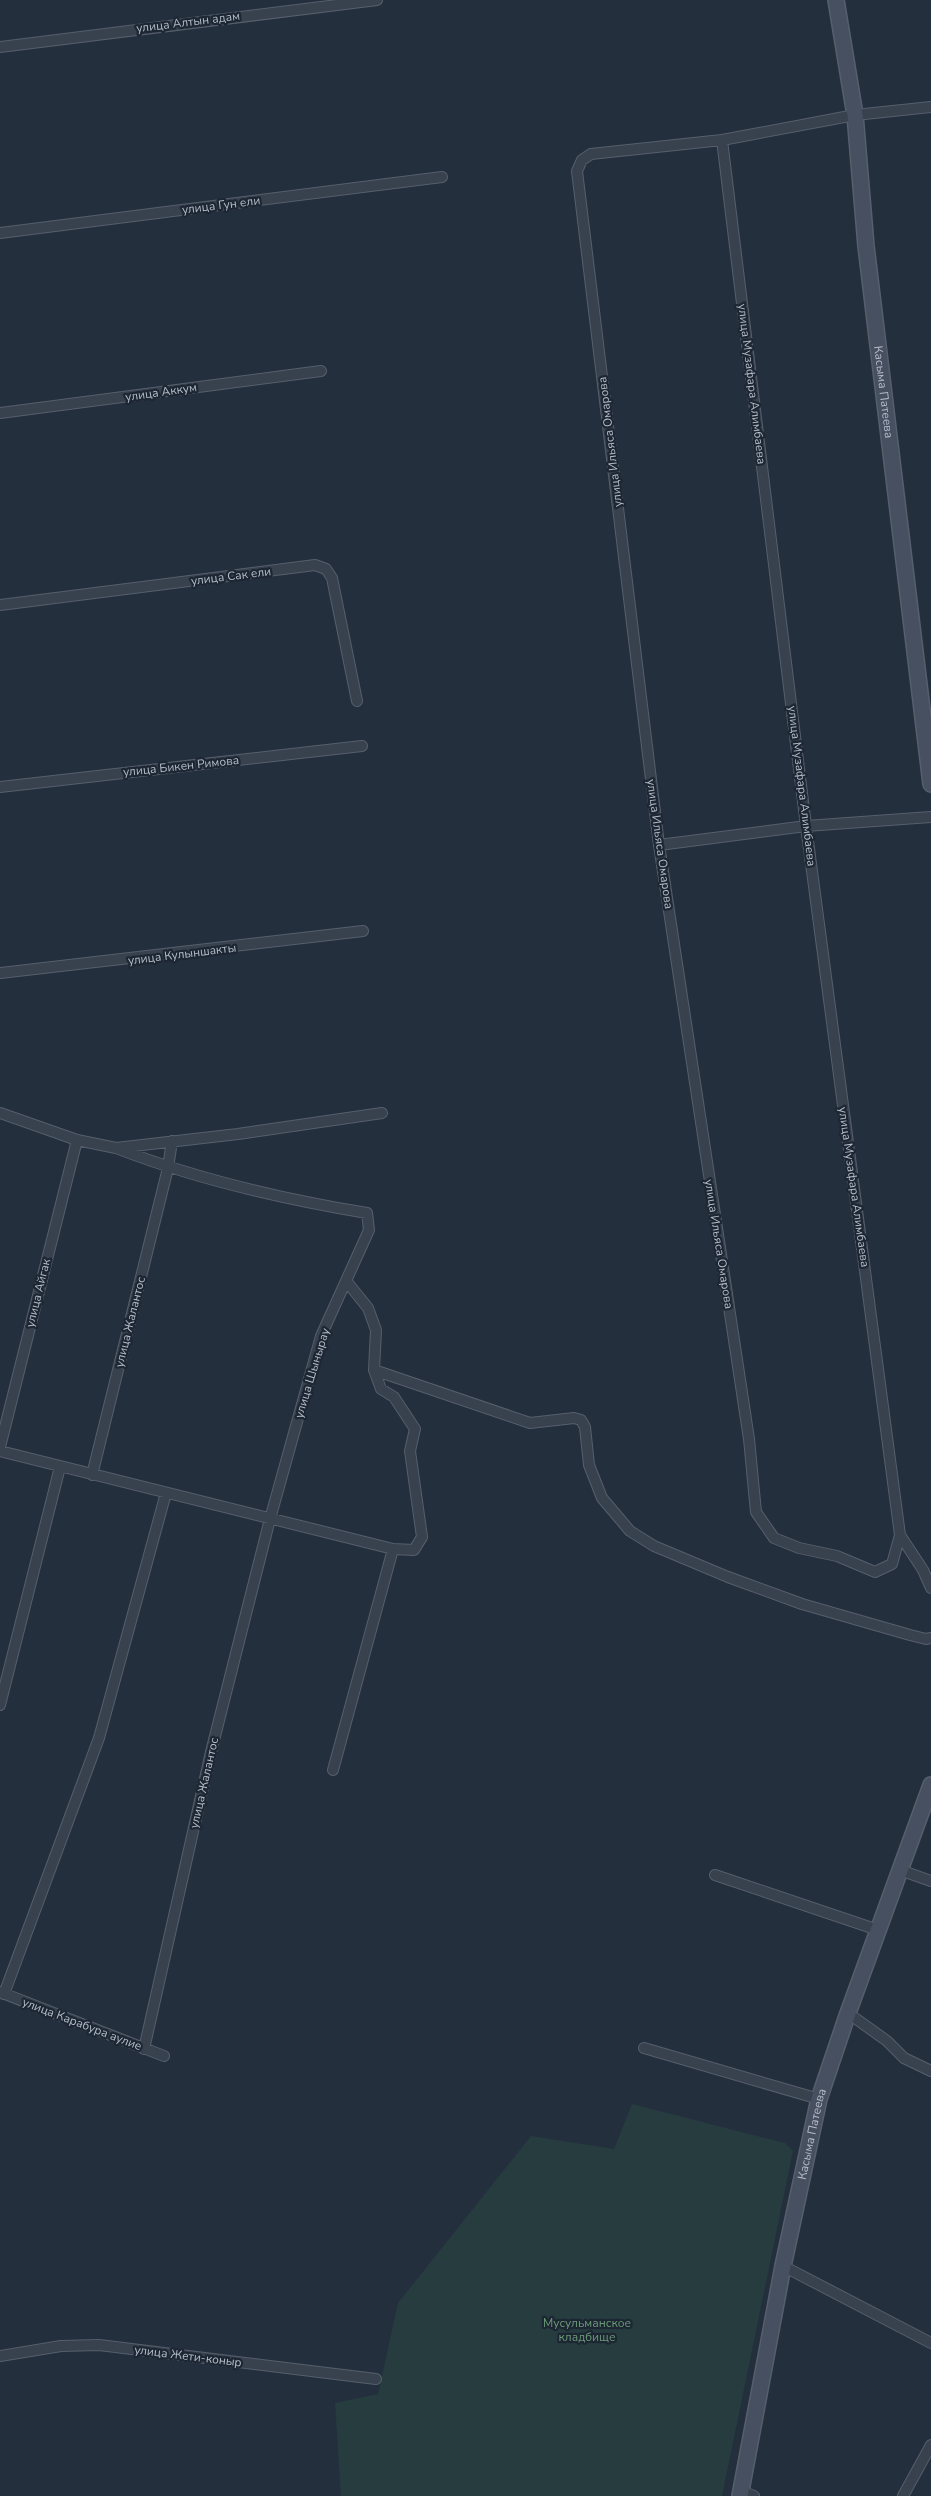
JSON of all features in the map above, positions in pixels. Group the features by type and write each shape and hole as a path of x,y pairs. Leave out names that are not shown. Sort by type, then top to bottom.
{"main road":[{"name":"Касыма Патеева","path":"836,0 855,115 866,246 931,784"},
{"name":"Касыма Патеева","path":"745,2494 783,2266 819,2099 848,2012 931,1785"}],"street":[{"name":"улица Алтын адам","path":"0,47 377,0"},
{"path":"722,140 855,115 931,107"},
{"name":"улица Музафара Алимбаева","path":"722,140 806,826 900,1535 892,1564"},
{"name":"улица Ильяса Омарова","path":"722,140 591,154 582,160 577,171 659,845 749,1439 756,1512 774,1538 799,1548 837,1556 875,1572 892,1564"},
{"name":"улица Гун ели","path":"0,233 442,177"},
{"name":"улица Аккум","path":"0,413 321,370"},
{"name":"улица Сак ели","path":"0,605 315,565 326,568 332,578 357,701"},
{"name":"улица Бикен Римова","path":"0,786 362,746"},
{"path":"659,845 806,826 931,817"},
{"name":"улица Кулыншакты","path":"0,974 363,931"},
{"path":"116,1148 382,1112"},
{"path":"0,1113 77,1140 116,1148 168,1168"},
{"name":"улица Айгак","path":"0,1447 77,1140"},
{"name":"улица Жалантос","path":"92,1475 168,1168 172,1141"},
{"name":"улица Шынырау","path":"168,1168 326,1207 367,1213 369,1230 321,1336 270,1519"},
{"path":"0,1451 392,1550 414,1550 422,1536 410,1451 415,1429 394,1397 381,1389 374,1370 376,1330 368,1308 347,1282"},
{"path":"374,1370 530,1423 574,1418 581,1420 585,1428 589,1465 602,1498 630,1531 654,1546 728,1577 802,1604 910,1635 926,1639 931,1638"},
{"path":"0,1704 60,1467"},
{"path":"2,1993 99,1738 166,1493"},
{"name":"улица Жалантос","path":"144,2048 211,1752 270,1519"},
{"path":"900,1535 923,1570 931,1588"},
{"path":"333,1770 392,1550"},
{"path":"900,1870 931,1880"},
{"path":"715,1875 878,1930"},
{"name":"улица Карабура аулие","path":"2,1993 164,2056"},
{"path":"848,2012 887,2041 904,2058 931,2071"},
{"path":"644,2048 819,2099"},
{"path":"783,2266 931,2344"},
{"name":"улица Жети-коныр","path":"0,2356 61,2346 99,2345 376,2379"},
{"path":"903,2496 931,2445"}],"green space":[{"name":"Мусульманское кладбище","path":"632,2104 785,2143 793,2151 722,2496 341,2496 335,2403 378,2394 398,2303 531,2136 614,2149"}]}
